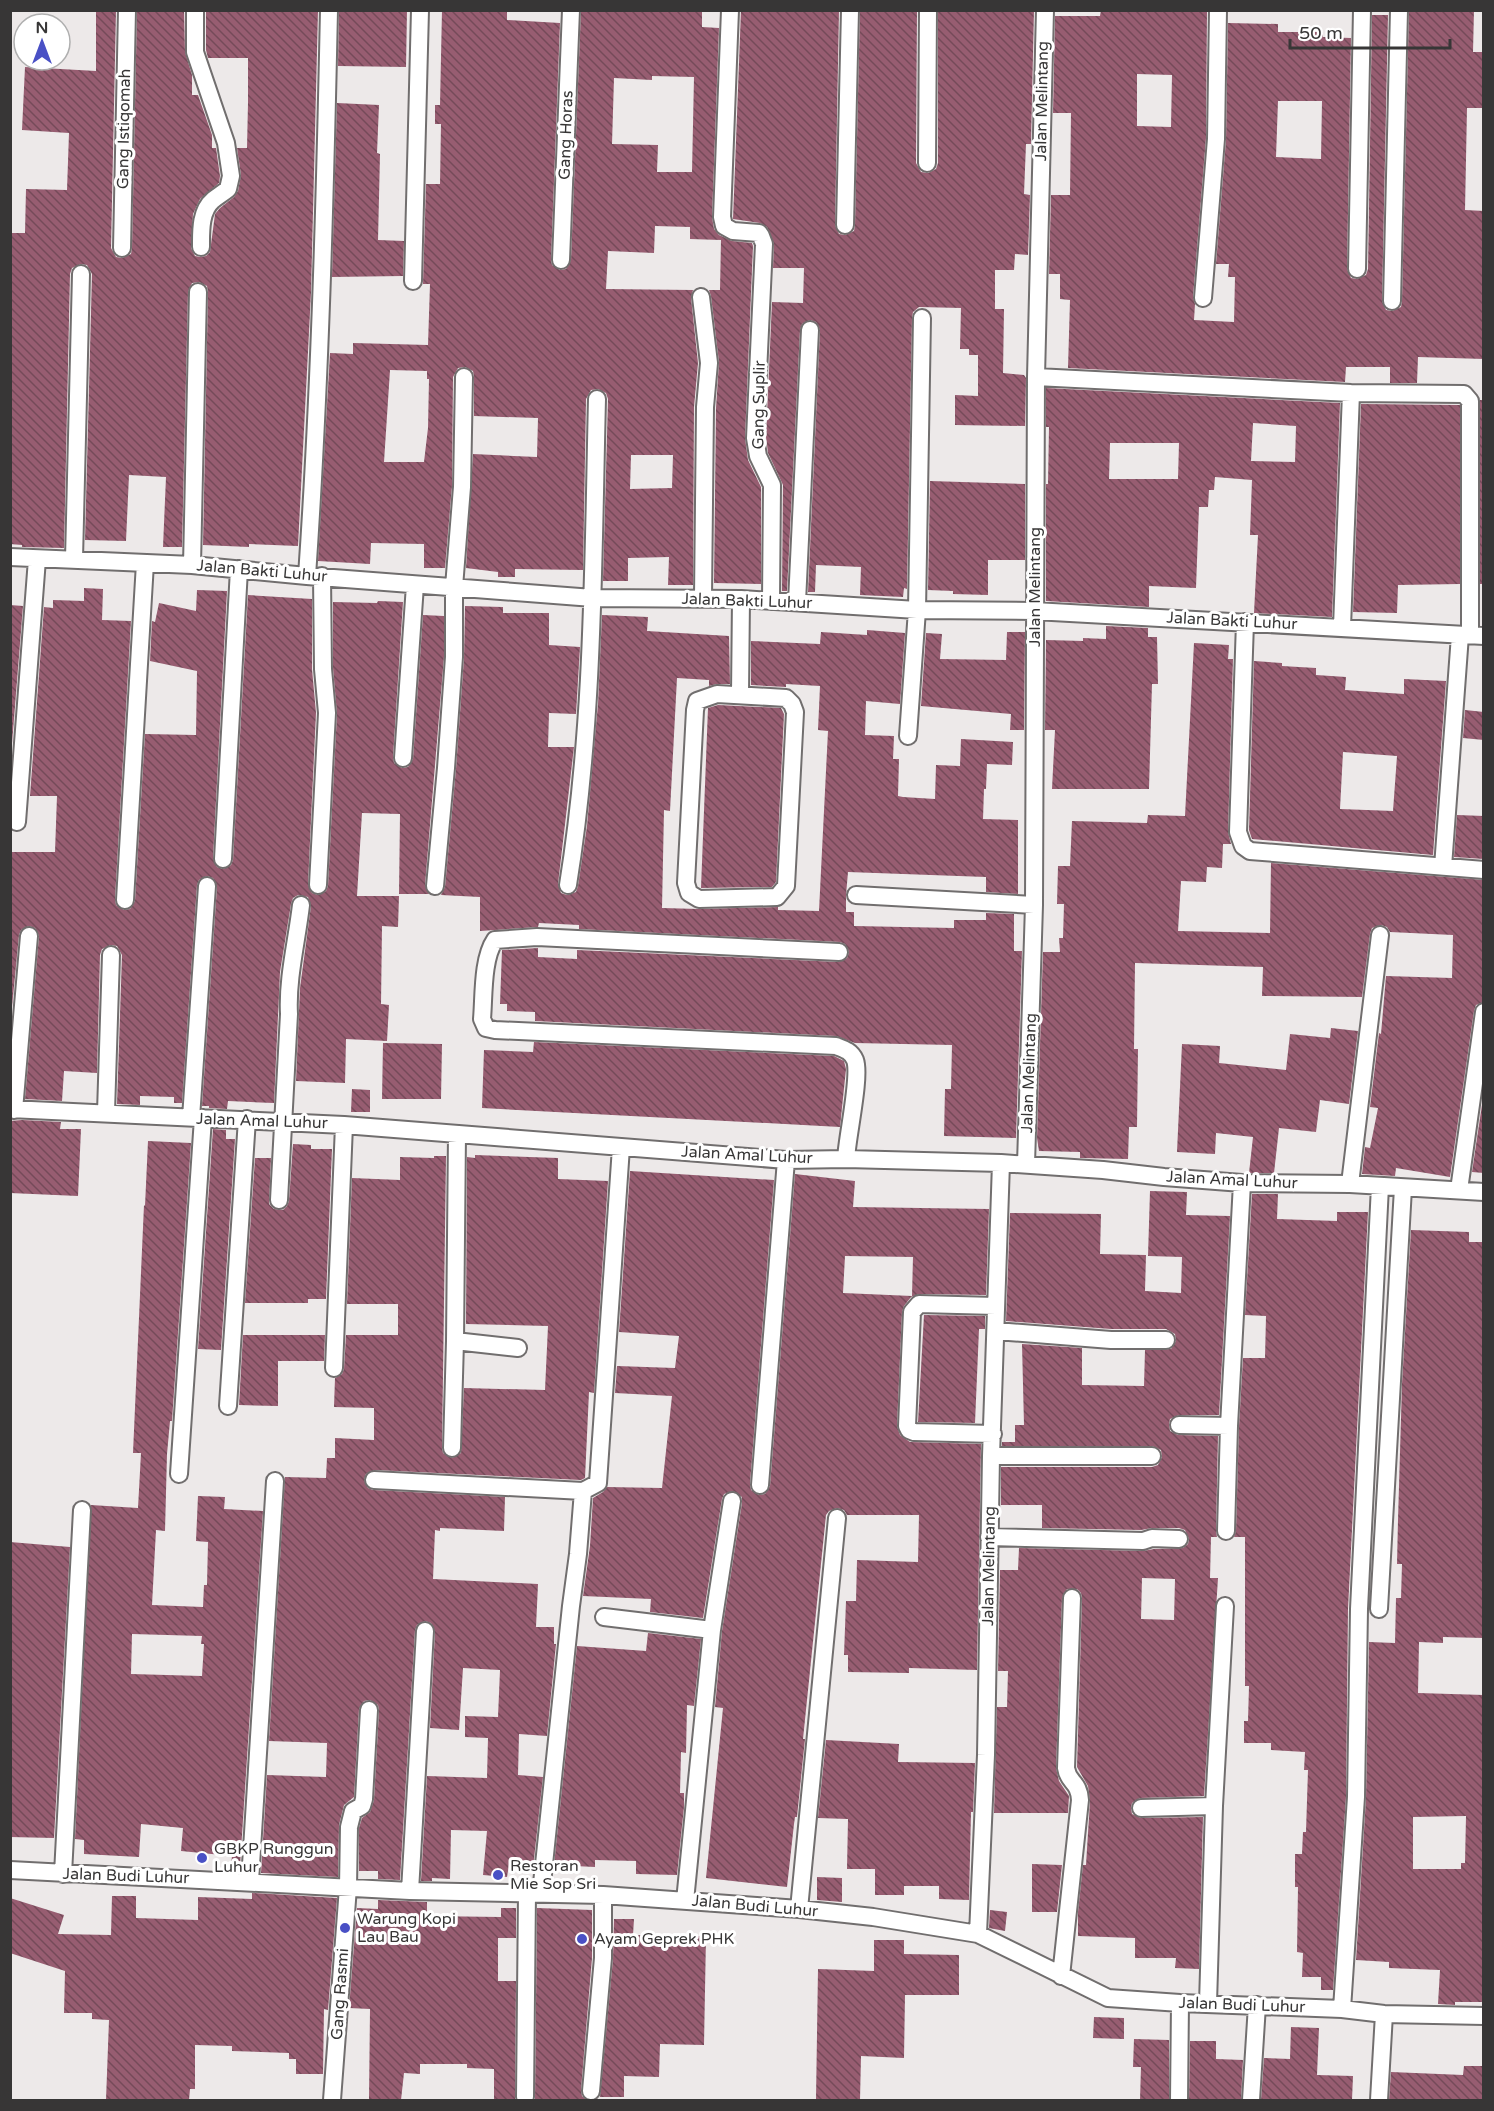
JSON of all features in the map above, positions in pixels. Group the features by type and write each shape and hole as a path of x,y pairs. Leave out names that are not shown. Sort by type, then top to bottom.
{"street":[{"name":"Gang Istiqomah","path":"122,248 127,10"},
{"path":"195,10 195,52 226,143 231,176 228,189 211,201 206,208 201,229 201,247"},
{"path":"318,885 327,713 315,576 316,445 323,272 329,10"},
{"path":"413,281 420,10"},
{"name":"Gang Horas","path":"561,260 571,10"},
{"name":"Gang Suplir","path":"730,10 723,217 724,226 733,231 759,233 764,244 755,438 758,456 772,486 771,601"},
{"path":"845,225 850,10"},
{"path":"927,10 927,163"},
{"name":"Jalan Melintang","path":"1026,1164 1034,905 1036,377 1045,10"},
{"path":"1203,298 1216,139 1218,10"},
{"path":"1357,269 1362,10"},
{"path":"1392,301 1399,10"},
{"path":"74,559 81,274"},
{"path":"192,565 198,292"},
{"path":"701,297 709,363 705,407 703,598"},
{"path":"908,736 917,610 922,318"},
{"path":"797,602 810,330"},
{"path":"435,886 454,657 454,587 462,487 464,377"},
{"path":"1036,377 1351,393 1458,392 1469,397 1471,635 1443,867"},
{"path":"1342,627 1351,393"},
{"path":"568,885 577,828 584,752 593,598 597,399"},
{"name":"Jalan Bakti Luhur","path":"10,557 239,568 415,585 593,598 741,599 917,610 1034,611 1471,635"},
{"path":"17,822 37,559"},
{"path":"125,900 145,563"},
{"path":"223,859 239,568"},
{"path":"403,758 415,585"},
{"path":"740,694 741,599"},
{"path":"1245,622 1238,832 1243,846 1250,851 1484,870"},
{"path":"717,694 740,694 786,699 792,704 795,712 786,886 777,897 699,899 689,893 686,883 695,710 697,701 705,697 717,694"},
{"path":"178,1474 207,886"},
{"path":"856,895 1034,905"},
{"path":"279,1200 289,1014 288,988 295,956 301,905"},
{"path":"1350,1184 1380,935"},
{"path":"12,1109 29,936"},
{"path":"839,952 537,937 495,940 487,958 482,1019 486,1028 495,1030 836,1046 849,1051 854,1059 857,1072 846,1159"},
{"path":"106,1112 111,955"},
{"path":"1459,1190 1484,1012"},
{"name":"Jalan Amal Luhur","path":"12,1109 344,1125 786,1160 846,1159 1026,1164 1242,1183 1350,1184 1484,1192"},
{"path":"228,1406 247,1119"},
{"path":"334,1368 344,1125"},
{"path":"452,1448 457,1134"},
{"path":"374,1480 583,1491 598,1484 621,1147"},
{"path":"760,1485 786,1160"},
{"name":"Jalan Melintang","path":"978,1934 986,1755 991,1456 1001,1163"},
{"path":"1227,1531 1229,1426 1242,1183"},
{"path":"1342,2009 1356,1797 1359,1609 1380,1186"},
{"path":"1379,1609 1403,1188"},
{"path":"993,1434 914,1432 907,1426 912,1312 915,1307 919,1304 996,1306"},
{"path":"996,1332 1111,1340 1166,1340"},
{"path":"455,1341 518,1348"},
{"path":"1179,1425 1229,1426"},
{"path":"991,1456 1152,1456"},
{"path":"250,1881 275,1481"},
{"path":"525,2097 534,1893 578,1554 583,1491"},
{"path":"685,1901 712,1630 732,1501"},
{"path":"63,1874 82,1510"},
{"path":"799,1909 837,1518"},
{"path":"989,1537 1143,1541 1152,1538 1179,1539"},
{"path":"1061,1976 1080,1800 1079,1790 1066,1774 1072,1598"},
{"path":"1208,2003 1214,1806 1225,1606"},
{"path":"604,1617 712,1630"},
{"path":"410,1891 425,1631"},
{"name":"Gang Rasmi","path":"332,2100 348,1887 349,1827 353,1811 362,1806 364,1799 369,1710"},
{"path":"1141,1808 1214,1806"},
{"name":"Jalan Budi Luhur","path":"10,1870 410,1891 603,1895 799,1909 873,1917 978,1934 1108,1998 1342,2009 1384,2014 1484,2016"},
{"path":"591,2091 603,1958 603,1895"},
{"path":"1179,2100 1180,2003"},
{"path":"1251,2100 1257,2005"},
{"path":"1379,2100 1384,2014"}],"building":[{"path":"96,10 116,10 111,248 116,257 122,258 131,254 132,248 137,10 184,10 185,52 192,75 192,95 198,95 212,135 212,148 216,148 220,176 219,183 200,199 193,214 191,248 195,256 206,256 210,252 215,214 238,191 241,175 237,148 247,148 248,58 208,58 206,10 318,10 311,293 298,546 203,545 208,292 207,286 199,282 192,283 188,292 182,547 163,547 166,477 129,475 126,541 85,540 92,274 87,265 81,264 72,268 70,274 64,548 22,547 22,545 10,544 10,233 25,233 26,189 67,190 69,133 22,130 25,72 96,71"},
{"path":"339,10 407,10 406,67 338,66"},
{"path":"442,10 507,10 507,20 560,23 551,260 552,265 560,270 566,269 571,260 581,10 702,10 702,27 719,28 712,217 714,229 719,235 732,241 752,243 753,246 745,438 748,460 761,487 761,584 714,583 716,408 719,362 709,290 720,290 721,240 690,239 690,227 655,226 654,253 608,251 606,289 693,290 691,298 698,363 694,407 693,585 668,585 669,557 628,558 628,581 603,581 608,399 606,393 598,389 591,390 586,399 583,570 515,569 515,577 498,577 498,572 466,568 473,454 537,457 538,418 474,416 473,371 465,367 458,368 453,377 452,486 445,568 424,568 424,544 371,543 370,564 318,561 330,353 353,354 353,343 428,345 430,284 423,284 426,184 440,184 441,124 435,124 435,105 440,105","holes":["652,76 694,77 692,172 657,172 658,145 612,144 614,78 652,80","390,370 427,371 427,379 429,379 428,428 424,462 384,462","631,455 673,455 672,488 630,489"]},
{"path":"741,10 839,10 835,225 839,234 845,235 854,231 855,225 860,10 917,10 916,163 921,172 928,173 936,169 938,163 938,10 1034,10 1031,144 1026,144 1024,194 1030,195 1028,255 1015,254 1014,270 995,270 995,309 1004,309 1003,373 1024,375 1026,378 1025,426 955,425 955,395 978,396 978,355 969,355 969,349 960,349 961,308 919,307 913,312 907,589 904,588 903,597 860,595 861,567 816,565 815,592 808,592 820,330 816,322 810,320 802,324 800,330 787,591 782,591 783,485 768,453 766,437 772,302 803,303 804,268 773,268 774,244 767,227 760,223 733,219"},
{"path":"1101,10 1207,10 1206,138 1193,297 1194,320 1234,322 1235,277 1228,277 1229,264 1216,264 1226,140 1228,23 1278,24 1278,32 1323,32 1323,37 1351,38 1347,269 1351,278 1357,279 1366,275 1368,269 1372,15 1388,15 1382,301 1386,310 1392,311 1401,307 1402,301 1409,10 1474,10 1473,52 1484,52 1484,108 1467,108 1465,210 1484,211 1484,359 1418,357 1417,383 1390,383 1390,367 1346,367 1345,382 1068,368 1070,300 1060,299 1060,274 1049,274 1051,195 1070,195 1071,113 1053,113 1055,16 1100,16","holes":["1137,74 1172,75 1171,127 1137,126","1278,101 1322,101 1321,159 1276,157"]},
{"path":"337,103 379,105 378,240 404,241 403,276 332,277"},
{"path":"1046,388 1340,403 1332,617 1254,613 1258,535 1250,535 1252,480 1215,477 1214,490 1209,490 1208,507 1199,507 1196,588 1149,586 1149,607 1046,601 1046,484 1048,484 1049,427 1046,427","holes":["1253,423 1296,426 1295,462 1251,461","1110,443 1179,443 1178,479 1109,479"]},
{"path":"1480,400 1484,400 1484,584 1480,584"},
{"path":"1361,404 1460,405 1460,584 1398,585 1397,613 1353,612"},
{"path":"930,481 1025,484 1025,560 988,560 988,595 953,594 953,591 928,590"},
{"path":"84,588 103,589 102,620 131,621 115,899 116,905 124,910 130,909 135,901 145,734 196,735 197,671 150,661 152,621 155,622 159,603 196,611 197,590 227,591 213,858 217,867 223,869 231,865 233,860 248,595 312,599 312,669 316,713 308,884 312,893 318,895 326,891 328,886 337,714 333,668 333,602 403,602 393,757 394,763 402,768 408,767 413,759 423,615 444,616 444,657 425,885 429,894 399,894 400,814 362,813 357,896 399,896 398,927 382,926 381,1004 389,1005 387,1041 346,1039 345,1083 296,1081 300,988 311,906 308,897 298,895 293,898 291,904 280,972 274,1103 228,1101 227,1109 202,1106 217,887 213,878 207,876 199,880 197,885 182,1103 174,1103 174,1097 140,1096 140,1105 117,1104 122,955 117,946 111,945 102,949 100,955 97,1073 64,1071 62,1101 25,1099 39,936 35,928 29,926 21,930 19,935 10,1028 10,852 55,852 57,796 30,796 44,607 53,608 53,600 84,601"},
{"path":"10,605 23,606 10,769"},
{"path":"465,606 503,607 503,613 549,613 549,645 580,647 576,714 549,713 548,747 574,747 558,884 561,893 567,895 576,892 578,886 587,826 598,704 602,615 648,617 647,631 729,636 730,684 709,686 709,680 677,678 670,811 664,810 662,908 778,907 778,910 819,911 828,731 818,730 820,686 751,685 751,641 820,644 821,632 867,635 867,630 905,633 900,704 866,701 865,735 894,736 893,759 899,759 898,796 935,799 936,765 960,766 961,739 1013,742 1012,765 987,764 983,819 1018,820 1018,894 986,892 986,877 848,872 846,912 854,912 854,926 954,928 954,920 986,920 986,913 1014,914 1014,951 1022,951 1016,1138 944,1136 945,1089 951,1089 952,1045 855,1043 836,1036 535,1021 535,1012 507,1011 507,1004 500,1004 502,950 538,948 538,957 577,959 577,950 838,962 847,958 849,952 845,944 840,942 579,929 579,925 539,923 538,927 480,931 480,897 441,895 445,887 456,769 464,658"},
{"path":"1106,626 1148,628 1148,637 1157,637 1158,684 1152,684 1149,789 1052,789 1055,730 1045,730 1046,640 1106,639"},
{"path":"1007,632 1025,632 1024,730 1010,730 1011,714 921,706 926,633 942,634 940,659 1006,660"},
{"path":"1194,643 1229,645 1228,659 1233,659 1228,832 1231,844 1223,844 1222,868 1207,867 1206,882 1181,881 1178,931 1270,933 1271,863 1484,880 1484,1002 1476,1005 1474,1011 1450,1177 1396,1168 1395,1176 1362,1174 1365,1147 1370,1148 1378,1108 1370,1107 1379,1033 1381,1034 1386,976 1452,978 1453,935 1390,932 1387,927 1381,925 1372,928 1370,934 1362,997 1262,996 1263,967 1135,963 1134,1049 1138,1049 1137,1127 1129,1127 1128,1159 1080,1158 1080,1152 1039,1151 1037,1138 1043,952 1060,952 1059,938 1063,938 1064,904 1057,904 1058,866 1070,866 1072,821 1147,823 1148,815 1185,816"},
{"path":"1254,661 1282,663 1282,666 1316,668 1316,675 1346,677 1345,690 1404,694 1404,679 1446,681 1433,855 1252,839 1249,830","holes":["1343,752 1397,756 1393,811 1340,809"]},
{"path":"718,705 781,708 784,714 776,882 772,887 701,888 708,708"},
{"path":"1465,710 1484,712 1484,740 1463,738"},
{"path":"1457,815 1484,816 1484,859 1454,857"},
{"path":"1331,1028 1358,1031 1349,1104 1320,1100 1316,1132 1279,1128 1274,1173 1249,1173 1253,1137 1216,1133 1215,1154 1177,1152 1182,1044 1220,1046 1219,1063 1286,1070 1290,1034 1330,1038"},
{"path":"534,1042 834,1056 844,1061 846,1069 840,1127 482,1108 484,1050 533,1052"},
{"path":"383,1043 442,1044 441,1099 382,1099"},
{"path":"352,1089 370,1090 370,1112 351,1112"},
{"path":"1484,1091 1484,1173 1472,1172"},
{"path":"10,1121 61,1122 60,1129 81,1129 78,1196 10,1193"},
{"path":"213,1129 226,1130 226,1139 235,1139 221,1350 198,1349"},
{"path":"148,1141 191,1143 172,1421 170,1421 167,1454 165,1531 156,1530 152,1605 203,1607 204,1585 207,1585 208,1542 196,1541 198,1496 225,1497 224,1509 263,1511 240,1866 231,1865 232,1856 181,1851 183,1828 141,1824 139,1857 84,1854 84,1840 75,1839 91,1505 138,1508 141,1453 133,1453","holes":["132,1634 202,1636 201,1644 204,1644 202,1676 131,1674"]},
{"path":"293,1144 311,1145 311,1149 332,1149 326,1299 308,1299 308,1303 245,1303 255,1158 271,1158 269,1204 274,1209 283,1210 289,1201"},
{"path":"475,1155 558,1158 558,1179 608,1181 594,1393 589,1392 585,1478 581,1480 375,1470 366,1474 364,1480 368,1488 373,1490 505,1497 504,1531 440,1528 440,1531 435,1530 433,1579 538,1584 536,1627 554,1627 554,1644 556,1644 547,1736 519,1734 518,1775 543,1777 533,1868 509,1865 507,1877 483,1875 487,1831 451,1830 450,1879 432,1878 432,1881 421,1881 427,1776 487,1778 488,1738 465,1737 465,1716 498,1717 500,1670 463,1668 459,1730 430,1728 435,1632 431,1623 425,1621 417,1625 415,1630 400,1880 378,1879 378,1871 359,1871 359,1828 362,1818 370,1812 374,1800 379,1711 378,1705 370,1700 364,1701 359,1709 354,1797 344,1805 339,1825 338,1877 261,1873 267,1775 326,1777 327,1743 269,1741 285,1477 326,1478 327,1458 335,1458 335,1438 374,1440 374,1408 334,1407 335,1378 342,1374 344,1369 346,1335 398,1335 398,1304 347,1304 352,1178 400,1180 400,1157 446,1156 443,1453 452,1458 461,1453 464,1388 545,1390 548,1326 466,1324 467,1157 475,1158"},
{"path":"630,1171 774,1180 750,1484 751,1490 759,1495 765,1494 770,1486 795,1174 855,1181 853,1207 989,1209 986,1295 919,1294 911,1297 904,1306 897,1426 900,1435 910,1442 981,1444 977,1670 909,1668 909,1673 848,1672 848,1655 844,1655 846,1601 856,1601 857,1560 918,1562 919,1515 847,1515 844,1510 837,1508 829,1511 826,1515 797,1817 795,1817 787,1887 706,1878 723,1708 715,1707 722,1631 742,1497 733,1491 724,1494 722,1499 703,1618 650,1612 651,1599 583,1596 590,1546 593,1498 607,1487 662,1488 672,1396 615,1393 617,1366 675,1368 679,1336 619,1332","holes":["845,1256 913,1257 912,1296 843,1293"]},
{"path":"1150,1191 1187,1192 1186,1215 1230,1216 1219,1415 1179,1415 1170,1419 1169,1424 1170,1431 1178,1435 1218,1436 1217,1537 1211,1537 1210,1578 1218,1578 1204,1796 1140,1798 1132,1803 1131,1808 1132,1814 1141,1818 1203,1817 1199,1969 1175,1968 1176,1958 1135,1958 1135,1938 1078,1936 1078,1912 1083,1865 1086,1865 1090,1801 1088,1786 1077,1767 1082,1598 1077,1589 1067,1589 1062,1598 1056,1768 1059,1781 1069,1796 1068,1813 994,1813 997,1707 1007,1707 1008,1671 998,1671 1000,1570 1018,1570 1019,1548 1143,1551 1183,1548 1188,1544 1189,1539 1185,1530 1179,1528 1141,1530 1042,1528 1042,1505 1001,1505 1001,1467 1152,1467 1158,1465 1162,1457 1161,1450 1152,1446 1002,1446 1002,1442 1015,1442 1015,1425 1024,1425 1022,1344 1082,1348 1082,1385 1144,1386 1145,1350 1171,1349 1176,1341 1175,1334 1166,1329 1111,1329 1006,1321 1010,1213 1101,1214 1100,1254 1146,1255 1145,1291 1181,1293 1182,1257 1148,1256","holes":["1142,1578 1175,1579 1174,1620 1141,1619"]},
{"path":"1252,1194 1278,1194 1277,1219 1337,1221 1337,1212 1368,1212 1348,1609 1346,1797 1333,1990 1321,1990 1321,1977 1302,1977 1303,1953 1297,1952 1298,1887 1295,1887 1295,1854 1302,1854 1303,1832 1306,1832 1308,1770 1304,1770 1305,1752 1271,1750 1271,1743 1244,1743 1244,1721 1248,1721 1249,1686 1245,1686 1245,1537 1234,1537 1239,1426 1243,1358 1265,1358 1266,1316 1245,1315"},
{"path":"1411,1230 1469,1232 1469,1242 1484,1242 1484,1638 1443,1637 1443,1643 1419,1642 1418,1693 1484,1695 1484,1975 1482,1975 1482,2002 1455,2002 1455,2005 1438,2004 1440,1970 1389,1968 1389,1962 1356,1960 1366,1798 1369,1642 1395,1643 1396,1598 1401,1598 1402,1564 1397,1564 1402,1384","holes":["1466,1816 1465,1863 1461,1863 1461,1869 1413,1869 1413,1817"]},
{"path":"924,1315 985,1316 985,1329 979,1329 975,1423 918,1422"},
{"path":"243,1335 325,1335 324,1361 278,1361 278,1406 239,1405"},
{"path":"10,1542 70,1547 54,1838 10,1837"},
{"path":"648,1633 701,1639 694,1706 687,1705 686,1753 681,1752 680,1793 684,1793 684,1807 677,1875 636,1874 636,1861 595,1860 595,1867 554,1865 577,1646 646,1651"},
{"path":"826,1740 899,1744 898,1762 975,1763 973,1812 971,1812 969,1900 939,1899 939,1886 904,1886 904,1895 875,1895 875,1869 847,1869 848,1819 818,1818"},
{"path":"1032,1864 1062,1865 1057,1912 1032,1912"},
{"path":"817,1877 842,1878 842,1902 817,1900"},
{"path":"252,1893 337,1898 328,2010 324,2009 323,2074 296,2074 296,2059 289,2059 289,2053 232,2051 232,2046 195,2045 195,2089 190,2089 189,2100 106,2100 109,2020 92,2019 92,2013 64,2013 65,1971 10,1953 10,1898 64,1915 58,1934 111,1935 112,1896 136,1896 136,1918 198,1920 198,1897 252,1899"},
{"path":"378,1900 427,1902 427,1916 501,1917 501,1908 516,1908 516,1938 498,1938 498,1981 516,1981 515,2100 494,2100 494,2069 467,2068 467,2064 420,2064 420,2074 404,2073 401,2100 369,2100 370,2009 349,2008 357,1908 378,1909"},
{"path":"537,1908 592,1910 592,1958 581,2090 582,2096 587,2100 535,2100"},
{"path":"990,1910 1007,1912 1005,1931 989,1928"},
{"path":"614,1919 634,1919 633,1935 706,1936 704,2045 660,2044 659,2077 624,2076 624,2097 600,2097 613,1959"},
{"path":"874,1940 904,1940 904,1954 959,1955 959,1995 905,1995 904,2058 861,2056 860,2100 816,2100 818,1969 874,1971"},
{"path":"1094,2017 1124,2018 1124,2039 1093,2038"},
{"path":"1291,2027 1319,2028 1317,2075 1353,2076 1352,2100 1261,2100 1264,2058 1290,2059"},
{"path":"1134,2039 1169,2040 1169,2100 1140,2100 1141,2067 1133,2067"},
{"path":"1190,2041 1216,2041 1216,2059 1243,2060 1241,2100 1189,2100"},
{"path":"1464,2066 1484,2066 1484,2100 1389,2100 1391,2072 1463,2075"}],"place":[{"name":"GBKP Runggun Luhur","path":"202,1858"},
{"name":"Restoran Mie Sop Sri","path":"498,1875"},
{"name":"Warung Kopi Lau Bau","path":"345,1928"},
{"name":"Ayam Geprek PHK","path":"582,1939"}]}
